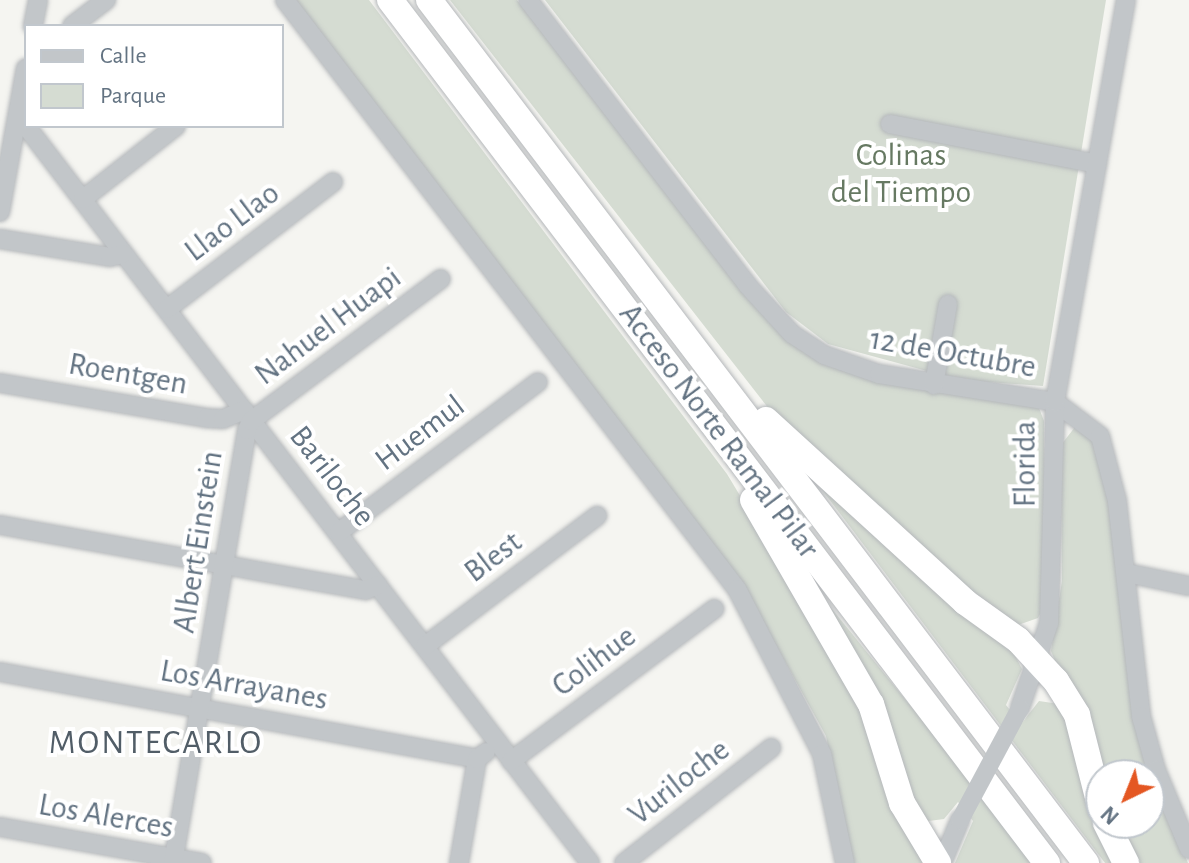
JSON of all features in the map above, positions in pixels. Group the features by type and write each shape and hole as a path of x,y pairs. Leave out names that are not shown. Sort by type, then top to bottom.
{"highway":[{"name":"Acceso Norte Ramal Pilar","path":"390,0 1047,863"},
{"name":"Acceso Norte Ramal Pilar","path":"429,0 1086,863"},
{"path":"711,370 965,602 1039,662 1077,715 1088,759"},
{"path":"687,391 871,704 902,803 940,863"},
{"path":"1114,839 1126,863"}],"street":[{"path":"33,24 38,0"},
{"path":"75,24 106,0"},
{"path":"285,0 737,589 822,754 845,863"},
{"name":"12 de Octubre","path":"528,0 779,322 807,345 845,364 934,385 1055,402 1086,422 1105,446 1127,573 1141,716 1161,784 1189,849"},
{"name":"Florida","path":"940,863 1020,708 1039,662 1054,585 1055,402 1126,0"},
{"path":"0,212 22,117 24,92"},
{"path":"0,96 22,117"},
{"path":"890,124 1097,164"},
{"name":"Bariloche","path":"30,128 123,254 590,863"},
{"path":"83,199 173,128"},
{"name":"Llao Llao","path":"167,309 333,182"},
{"path":"0,239 110,257 123,254"},
{"name":"Nahuel Huapi","path":"248,415 441,279"},
{"path":"934,385 948,304"},
{"name":"Huemul","path":"339,532 538,382"},
{"name":"Roentgen","path":"0,383 206,418 248,415"},
{"name":"Albert Einstein","path":"173,860 226,565 248,415"},
{"name":"Blest","path":"425,646 597,516"},
{"path":"0,525 366,590 378,585"},
{"path":"1127,573 1189,586"},
{"name":"Colihue","path":"511,761 714,609"},
{"name":"Los Arrayanes","path":"0,672 477,759"},
{"path":"459,863 477,759 497,743"},
{"name":"Vuriloche","path":"624,863 771,748"},
{"name":"Los Alerces","path":"0,827 202,863"}],"green space":[{"path":"292,0 369,0 727,474 858,692 898,820 923,863 851,863 826,736 740,580"},
{"path":"450,0 517,0 759,311 886,383 1039,408 1044,421 1045,605 1038,618 1018,625 964,593 769,409"},
{"name":"Colinas del Tiempo","path":"545,0 1106,0 1043,386 960,380 828,344 786,312"},
{"path":"1075,427 1091,437 1109,491 1145,759 1095,759 1051,651 1062,581 1061,445"},
{"path":"807,470 1011,648 1022,669 1006,705 1021,724 1039,701 1059,704 1085,773 1085,837"},
{"path":"823,598 969,778 1031,863 955,863 973,821 958,802 944,819 921,822"},
{"path":"1165,810 1188,863 1134,863 1122,839 1165,839"},
{"path":"1087,839 1110,839 1119,863 1105,863"}],"district":[{"name":"MONTECARLO","path":"156,744"}]}
